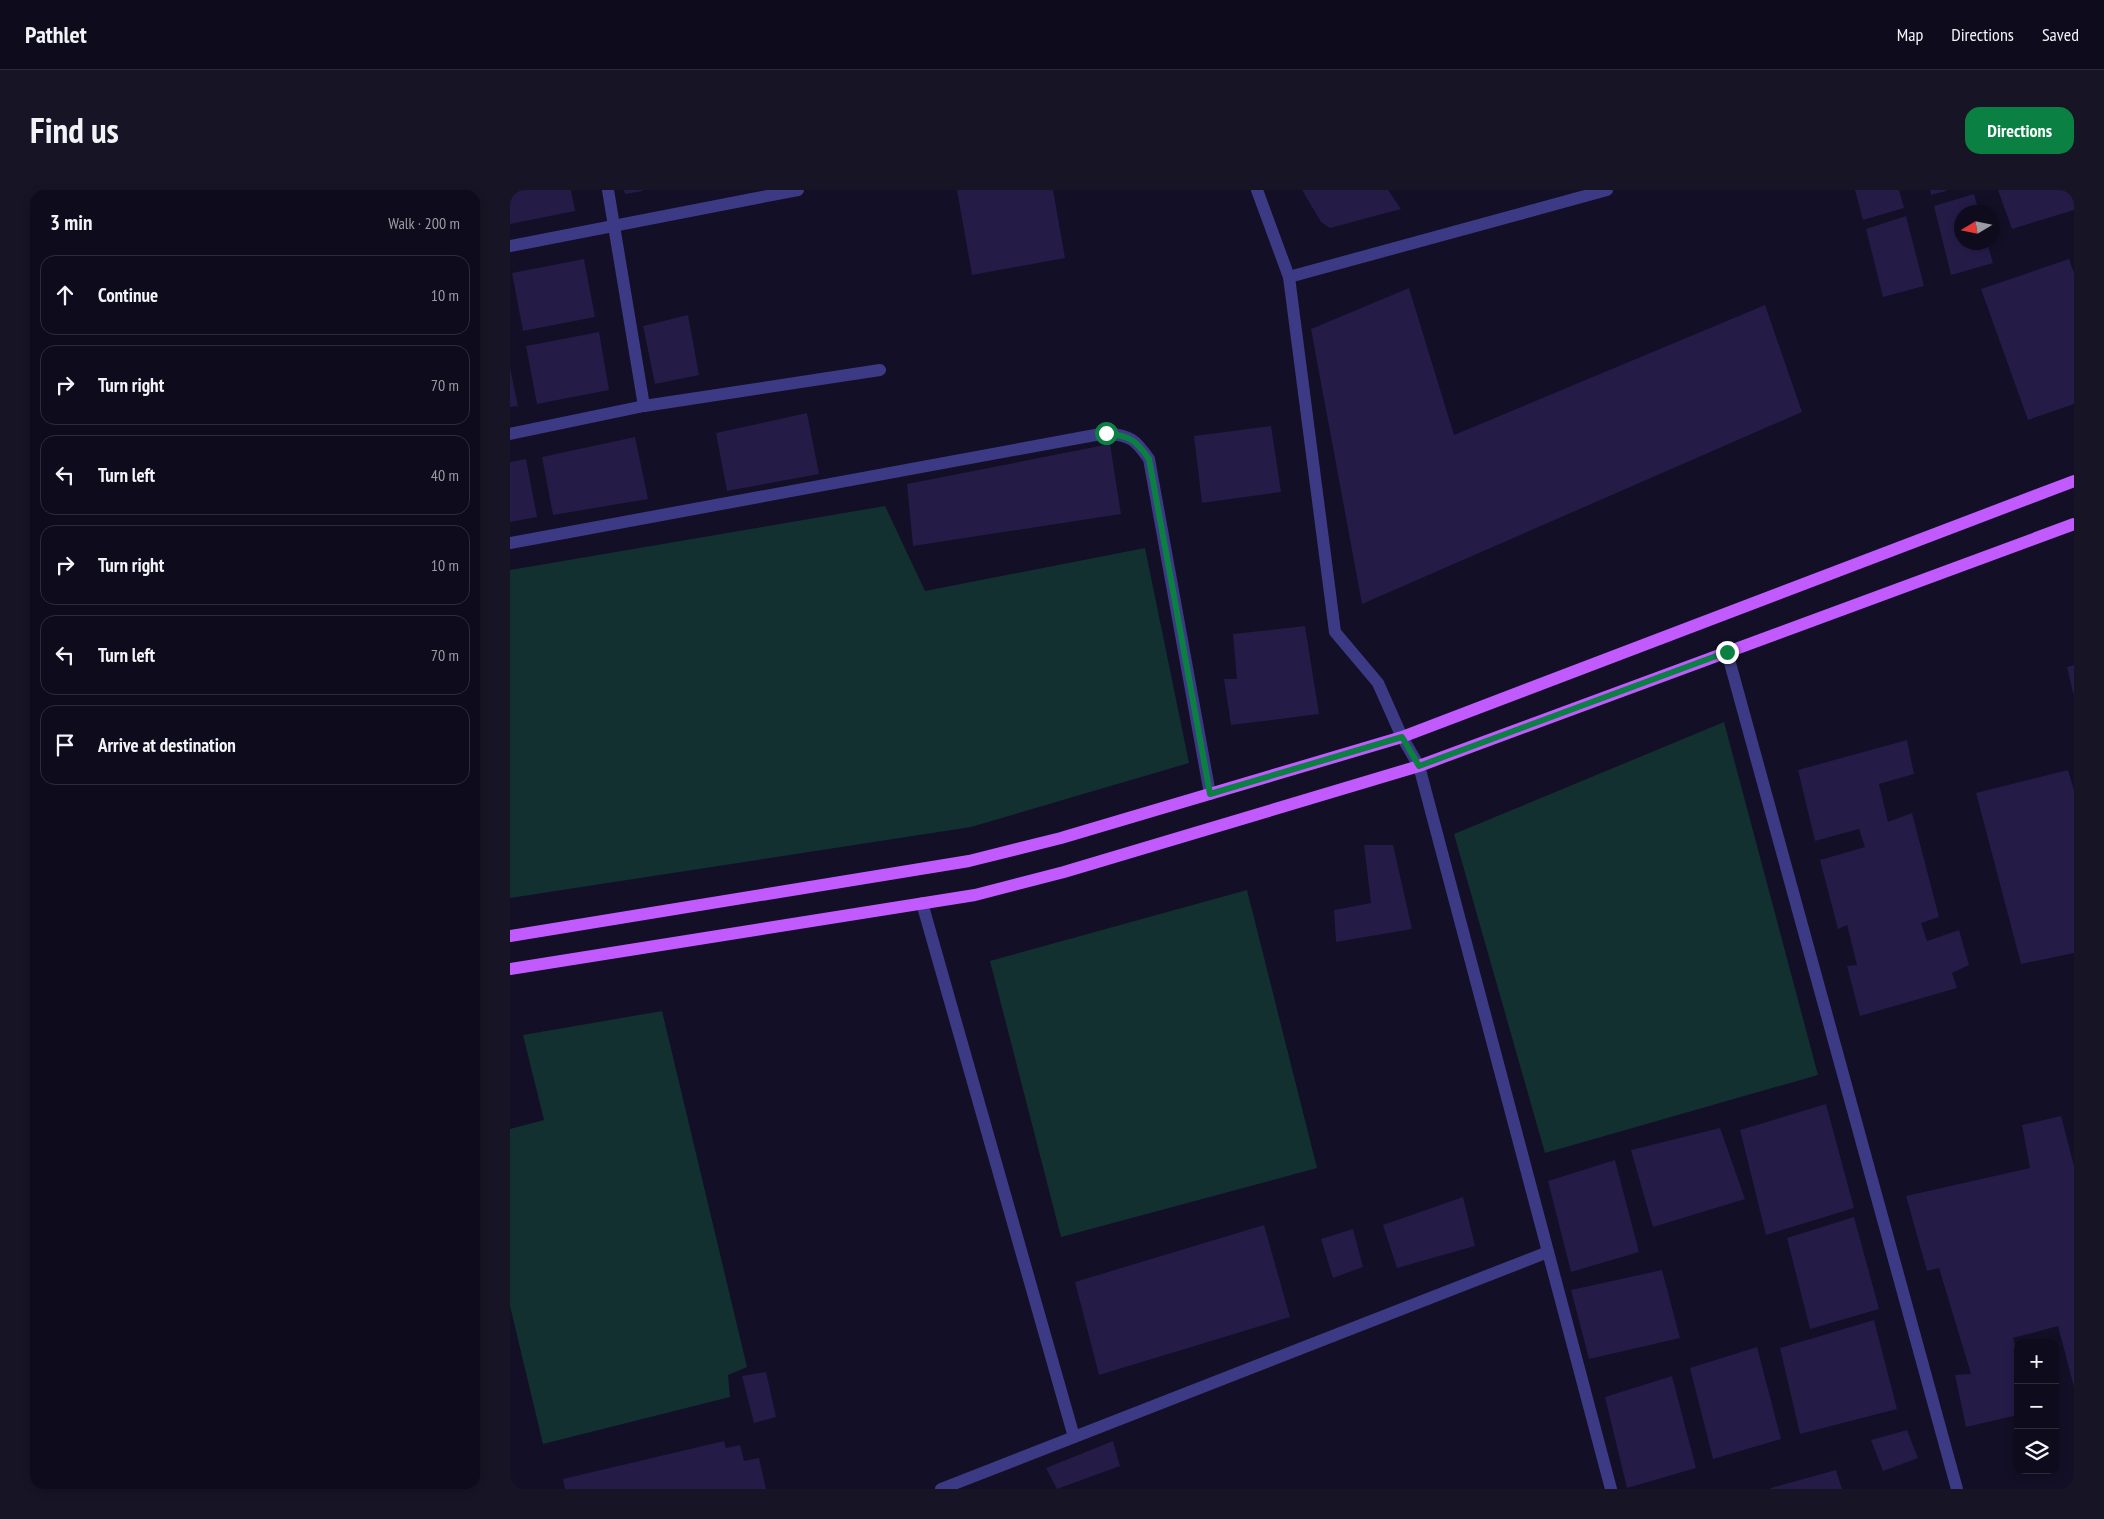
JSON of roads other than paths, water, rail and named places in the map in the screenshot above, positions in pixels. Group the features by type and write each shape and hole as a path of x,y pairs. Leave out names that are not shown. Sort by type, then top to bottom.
{"main road":[{"path":"510,936 969,861 1061,838 1402,737 2074,481"},
{"path":"510,969 975,895 1064,872 1419,766 2074,524"}],"street":[{"path":"608,190 644,406"},
{"path":"510,246 614,224 798,190"},
{"path":"1257,190 1289,277 1335,632 1378,683 1402,737 1419,766 1611,1489"},
{"path":"1289,277 1607,190"},
{"path":"510,434 644,406 880,370"},
{"path":"510,543 1106,433 1122,435 1138,443 1149,459 1210,794"},
{"path":"1727,652 1957,1489"},
{"path":"922,904 1074,1437"},
{"path":"941,1489 1548,1252"}]}
